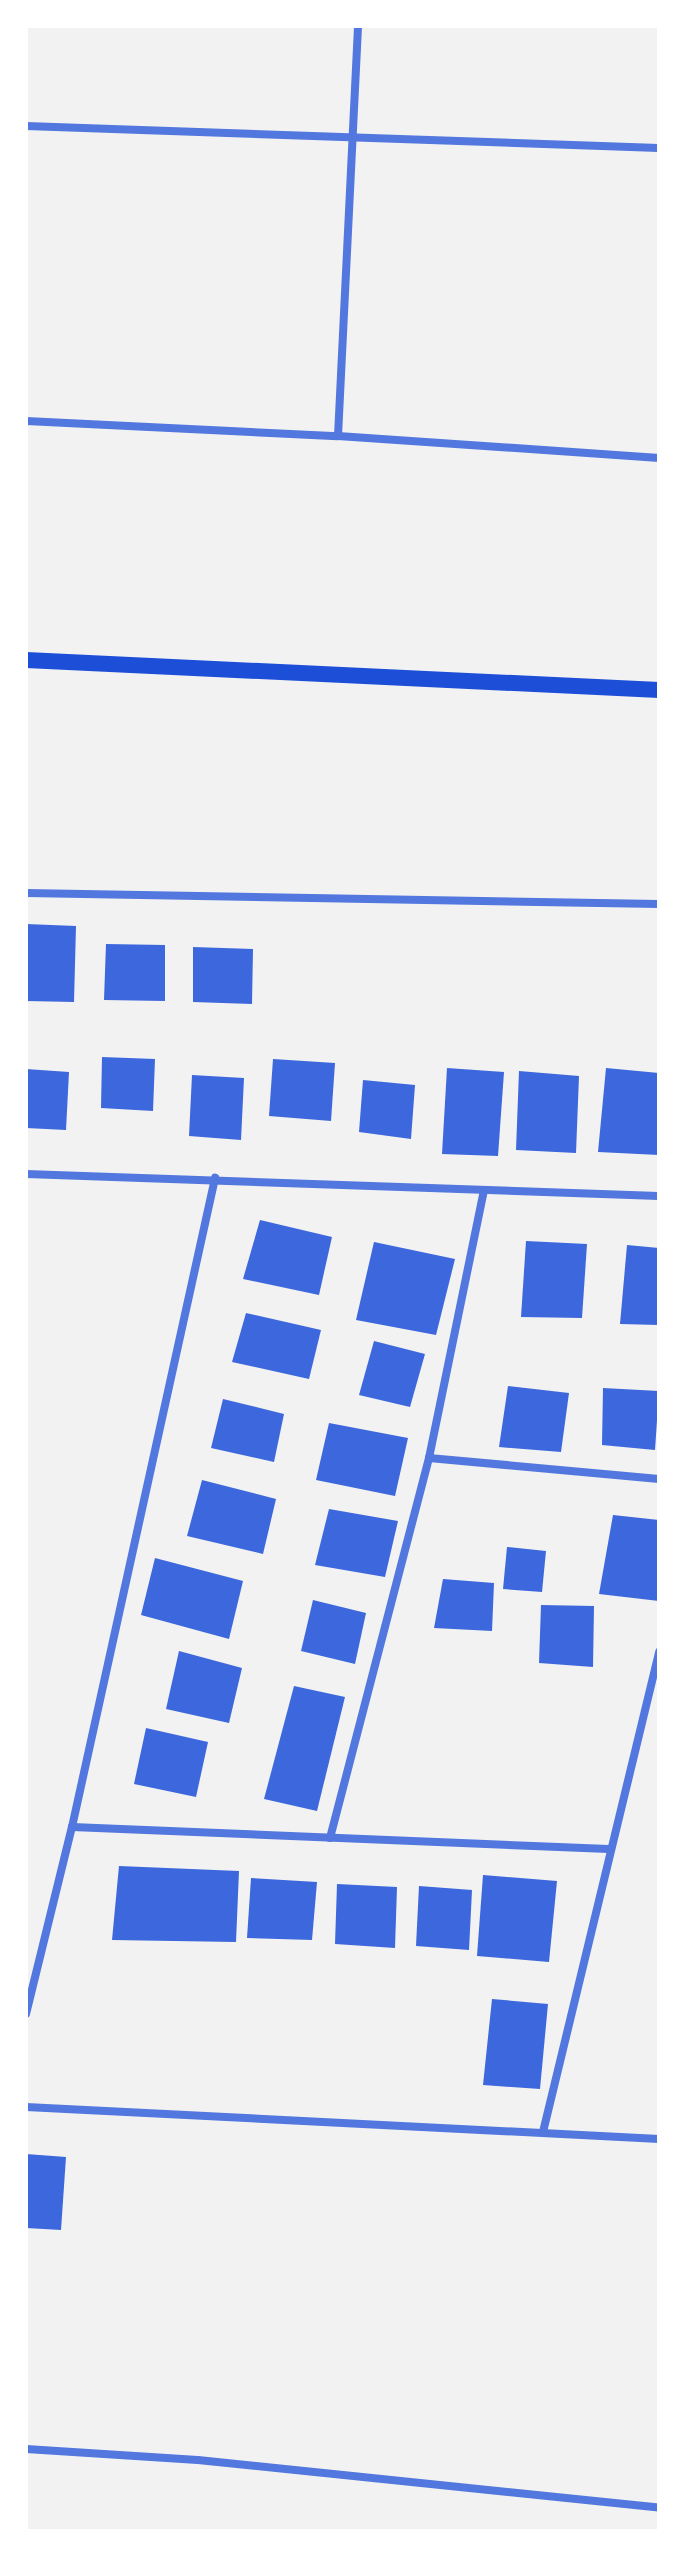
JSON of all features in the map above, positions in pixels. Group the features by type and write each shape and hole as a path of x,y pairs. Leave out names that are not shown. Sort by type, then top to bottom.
{"main road":[{"path":"26,660 659,690"}],"street":[{"path":"338,436 350,135 358,26"},
{"path":"26,126 659,148"},
{"path":"26,421 338,436 659,458"},
{"path":"26,893 659,904"},
{"path":"26,1174 215,1178 659,1196"},
{"path":"26,2014 72,1827 215,1178"},
{"path":"330,1838 429,1458 484,1191"},
{"path":"429,1458 659,1479"},
{"path":"543,2132 659,1652"},
{"path":"72,1827 609,1849"},
{"path":"26,2107 659,2139"},
{"path":"26,2449 198,2460 659,2508"}],"building":[{"path":"26,924 76,926 74,1002 26,1001"},
{"path":"106,944 165,945 165,1001 104,1000"},
{"path":"193,947 253,949 252,1004 193,1002"},
{"path":"102,1057 155,1059 153,1111 101,1108"},
{"path":"273,1059 335,1063 331,1121 269,1116"},
{"path":"447,1068 504,1072 498,1156 442,1154"},
{"path":"606,1068 659,1073 659,1155 598,1152"},
{"path":"26,1069 69,1072 66,1130 26,1128"},
{"path":"519,1071 579,1076 576,1153 516,1150"},
{"path":"192,1075 244,1078 241,1140 189,1136"},
{"path":"363,1080 415,1085 411,1139 359,1132"},
{"path":"260,1220 332,1237 319,1295 243,1279"},
{"path":"526,1241 587,1244 582,1318 521,1317"},
{"path":"374,1242 455,1259 436,1335 356,1320"},
{"path":"627,1245 659,1248 659,1325 620,1324"},
{"path":"246,1313 321,1330 309,1379 232,1362"},
{"path":"374,1341 425,1354 410,1407 359,1395"},
{"path":"508,1386 569,1393 561,1452 499,1447"},
{"path":"603,1388 659,1391 655,1450 602,1445"},
{"path":"223,1399 284,1414 274,1462 211,1448"},
{"path":"329,1423 408,1438 395,1496 316,1480"},
{"path":"202,1480 276,1499 263,1554 187,1536"},
{"path":"329,1509 398,1521 385,1577 315,1565"},
{"path":"613,1515 659,1520 659,1601 599,1594"},
{"path":"507,1547 546,1551 542,1592 503,1589"},
{"path":"155,1558 243,1581 229,1639 141,1615"},
{"path":"443,1579 494,1583 492,1631 434,1628"},
{"path":"313,1600 366,1613 355,1664 301,1651"},
{"path":"541,1605 594,1606 593,1667 539,1663"},
{"path":"179,1651 242,1668 229,1723 166,1709"},
{"path":"294,1686 345,1697 317,1811 264,1799"},
{"path":"146,1728 208,1742 196,1797 134,1784"},
{"path":"119,1866 239,1871 236,1942 112,1940"},
{"path":"483,1875 557,1881 549,1962 477,1956"},
{"path":"251,1878 317,1882 312,1940 247,1938"},
{"path":"337,1884 397,1887 395,1948 335,1944"},
{"path":"419,1886 472,1890 469,1950 416,1946"},
{"path":"492,1999 548,2004 540,2089 483,2085"},
{"path":"26,2154 66,2157 61,2230 26,2228"}]}
